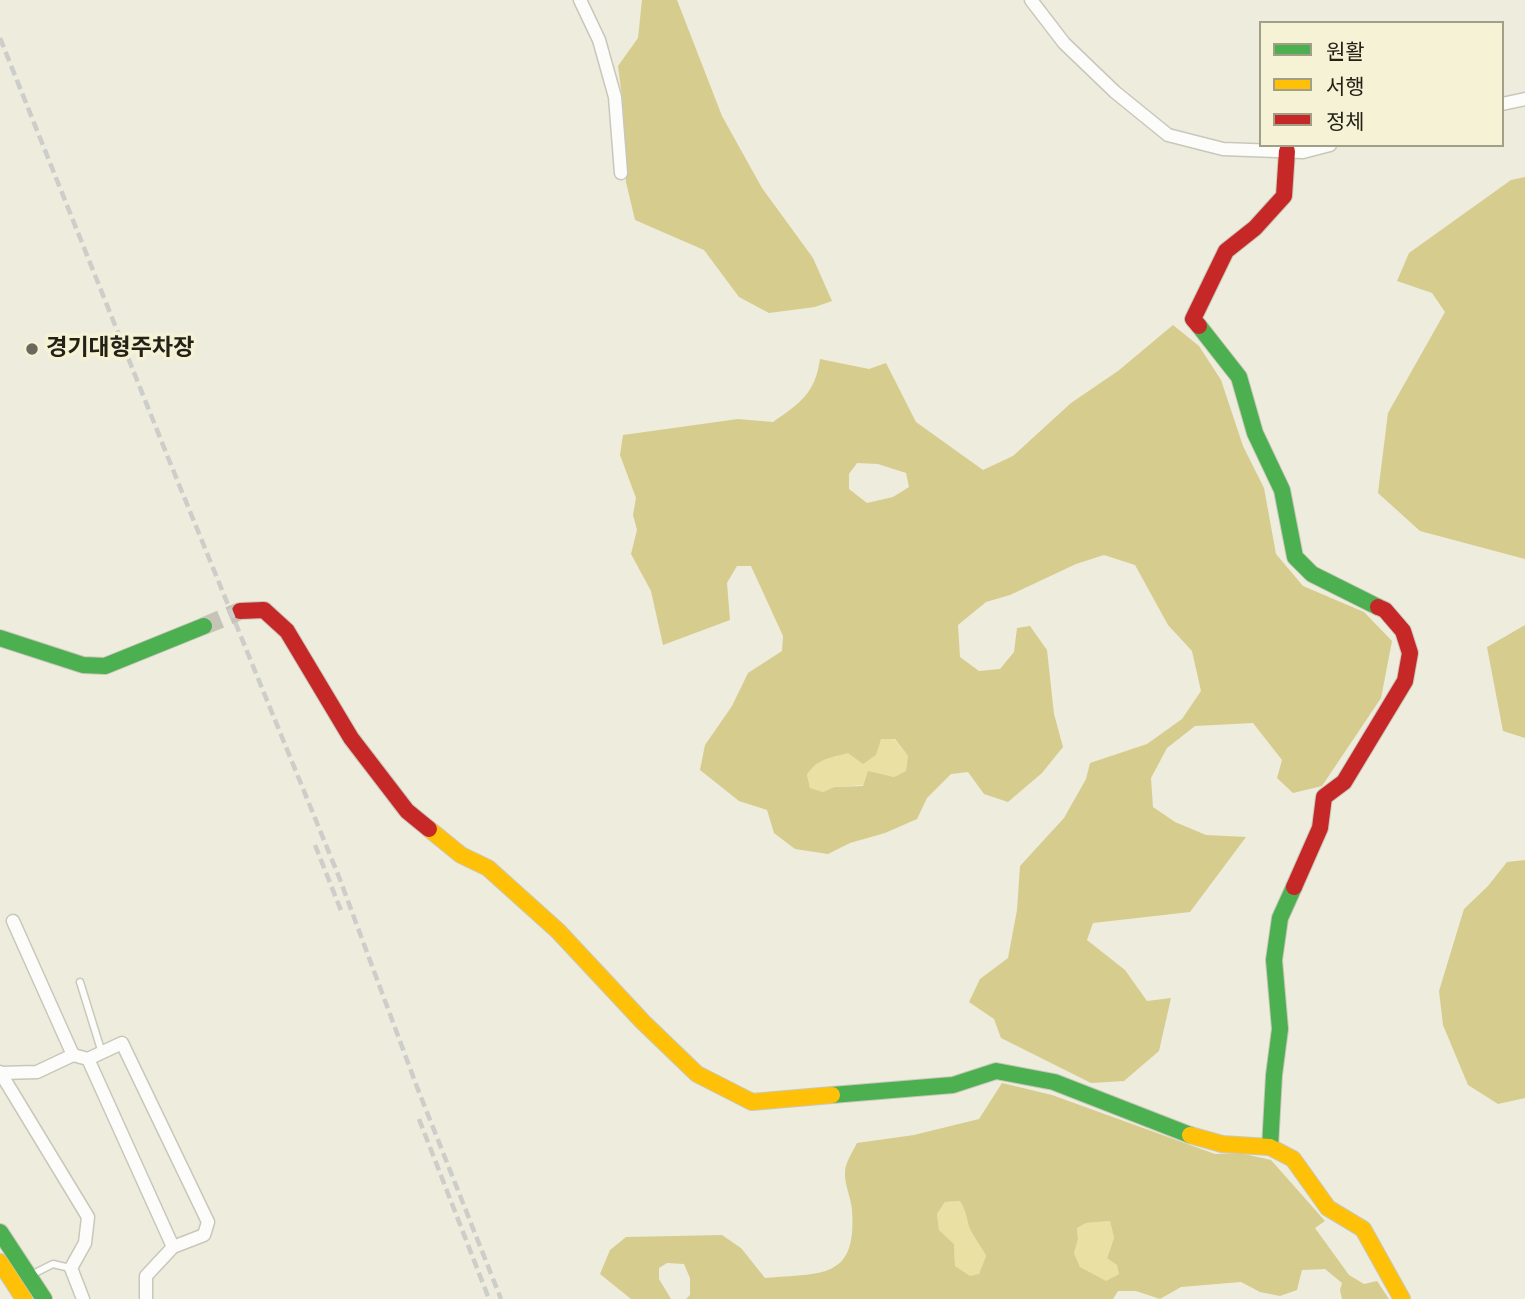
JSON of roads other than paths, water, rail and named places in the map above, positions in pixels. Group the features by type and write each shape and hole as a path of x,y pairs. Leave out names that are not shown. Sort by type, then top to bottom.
{"street":[{"path":"580,0 599,40 615,97 621,173"},
{"path":"1031,0 1064,43 1115,92 1168,135 1223,149 1303,152 1322,147"},
{"path":"1504,104 1525,99"},
{"path":"1269,1146 1280,1029 1274,960 1280,918 1320,828 1324,797 1344,782 1405,681 1410,653 1403,631 1385,610 1312,574 1295,556 1282,490 1255,433 1238,377 1193,319 1226,251 1255,228 1284,196 1287,151"},
{"path":"240,611 264,610 287,631 351,738 407,811 461,855 488,868 558,930 643,1022 697,1074 752,1102 953,1085 996,1071 1054,1082 1177,1132 1222,1144 1269,1146 1293,1160 1328,1208 1363,1229 1402,1299"},
{"path":"0,638 83,665 105,666 204,626"},
{"path":"13,921 73,1055"},
{"path":"83,1299 71,1268 85,1243 88,1217 0,1073 37,1072 73,1055 88,1059 122,1043 208,1222 204,1235 173,1247 146,1276 146,1299"},
{"path":"88,1059 173,1247"},
{"path":"0,1231 44,1299"},
{"path":"0,1262 21,1294"}],"lane":[{"path":"80,982 102,1053"},
{"path":"30,1276 52,1264 71,1268"},
{"path":"0,1282 21,1294"}],"tunnel":[{"path":"204,626 240,611"}],"railway":[{"path":"0,38 339,877 417,1087 501,1299"},
{"path":"315,845 342,913"},
{"path":"419,1119 489,1299"}],"place":[{"name":"경기대형주차장","path":"32,349"}]}
